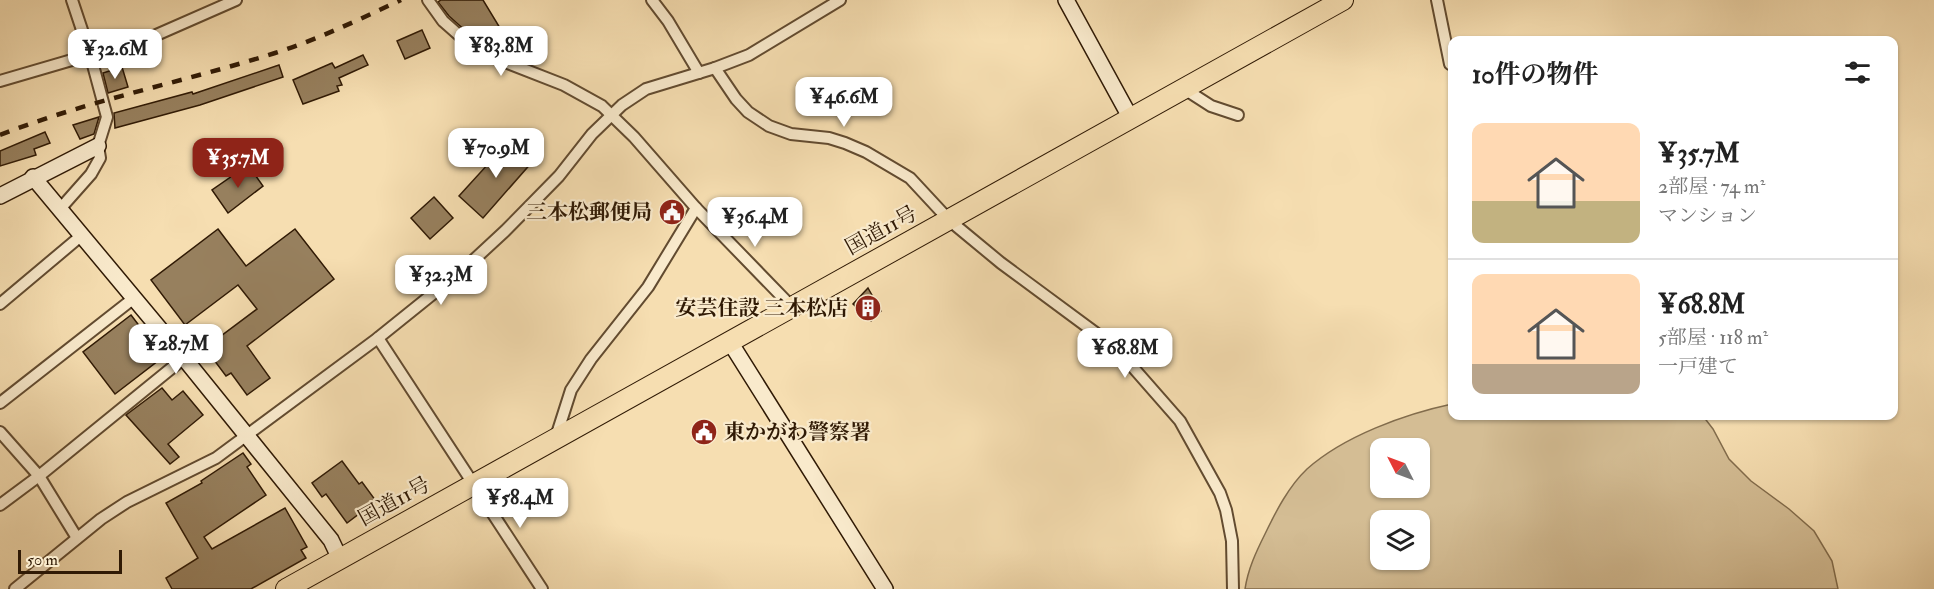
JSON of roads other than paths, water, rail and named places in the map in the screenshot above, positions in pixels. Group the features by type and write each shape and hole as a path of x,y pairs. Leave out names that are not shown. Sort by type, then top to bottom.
{"highway":[{"name":"国道11号","path":"286,589 1343,0"}],"street":[{"path":"60,209 91,174 100,158 98,146 107,117 72,0"},
{"path":"0,81 154,36 236,0"},
{"path":"428,0 442,21 477,51 564,84 602,106 792,307"},
{"path":"652,0 668,21 699,73"},
{"path":"15,589 77,538 127,502 216,458 248,437 378,338 465,268 505,231 559,176 611,114 646,89 715,69 749,55 840,0"},
{"path":"1066,0 1130,117"},
{"path":"1437,0 1448,58"},
{"path":"715,69 736,99 759,120 780,131 829,138 866,152 910,178 949,220 1001,263 1116,348 1180,421 1220,493 1232,541 1233,589"},
{"path":"1183,88 1211,106 1238,116"},
{"path":"0,196 33,177 98,146"},
{"path":"33,177 184,358 331,540 340,559"},
{"path":"556,438 571,390 591,359 648,287 696,208"},
{"path":"0,304 82,235"},
{"path":"0,403 134,298"},
{"path":"378,338 542,589"},
{"path":"730,342 885,589"},
{"path":"0,505 184,358"},
{"path":"0,432 39,476 77,538"}],"railway":[{"path":"0,135 102,101 275,53 323,35 401,0"}],"place":[{"name":"三本松郵便局","path":"672,212"},
{"name":"安芸住設 三本松店","path":"868,308"},
{"name":"東かがわ警察署","path":"704,432"}]}
